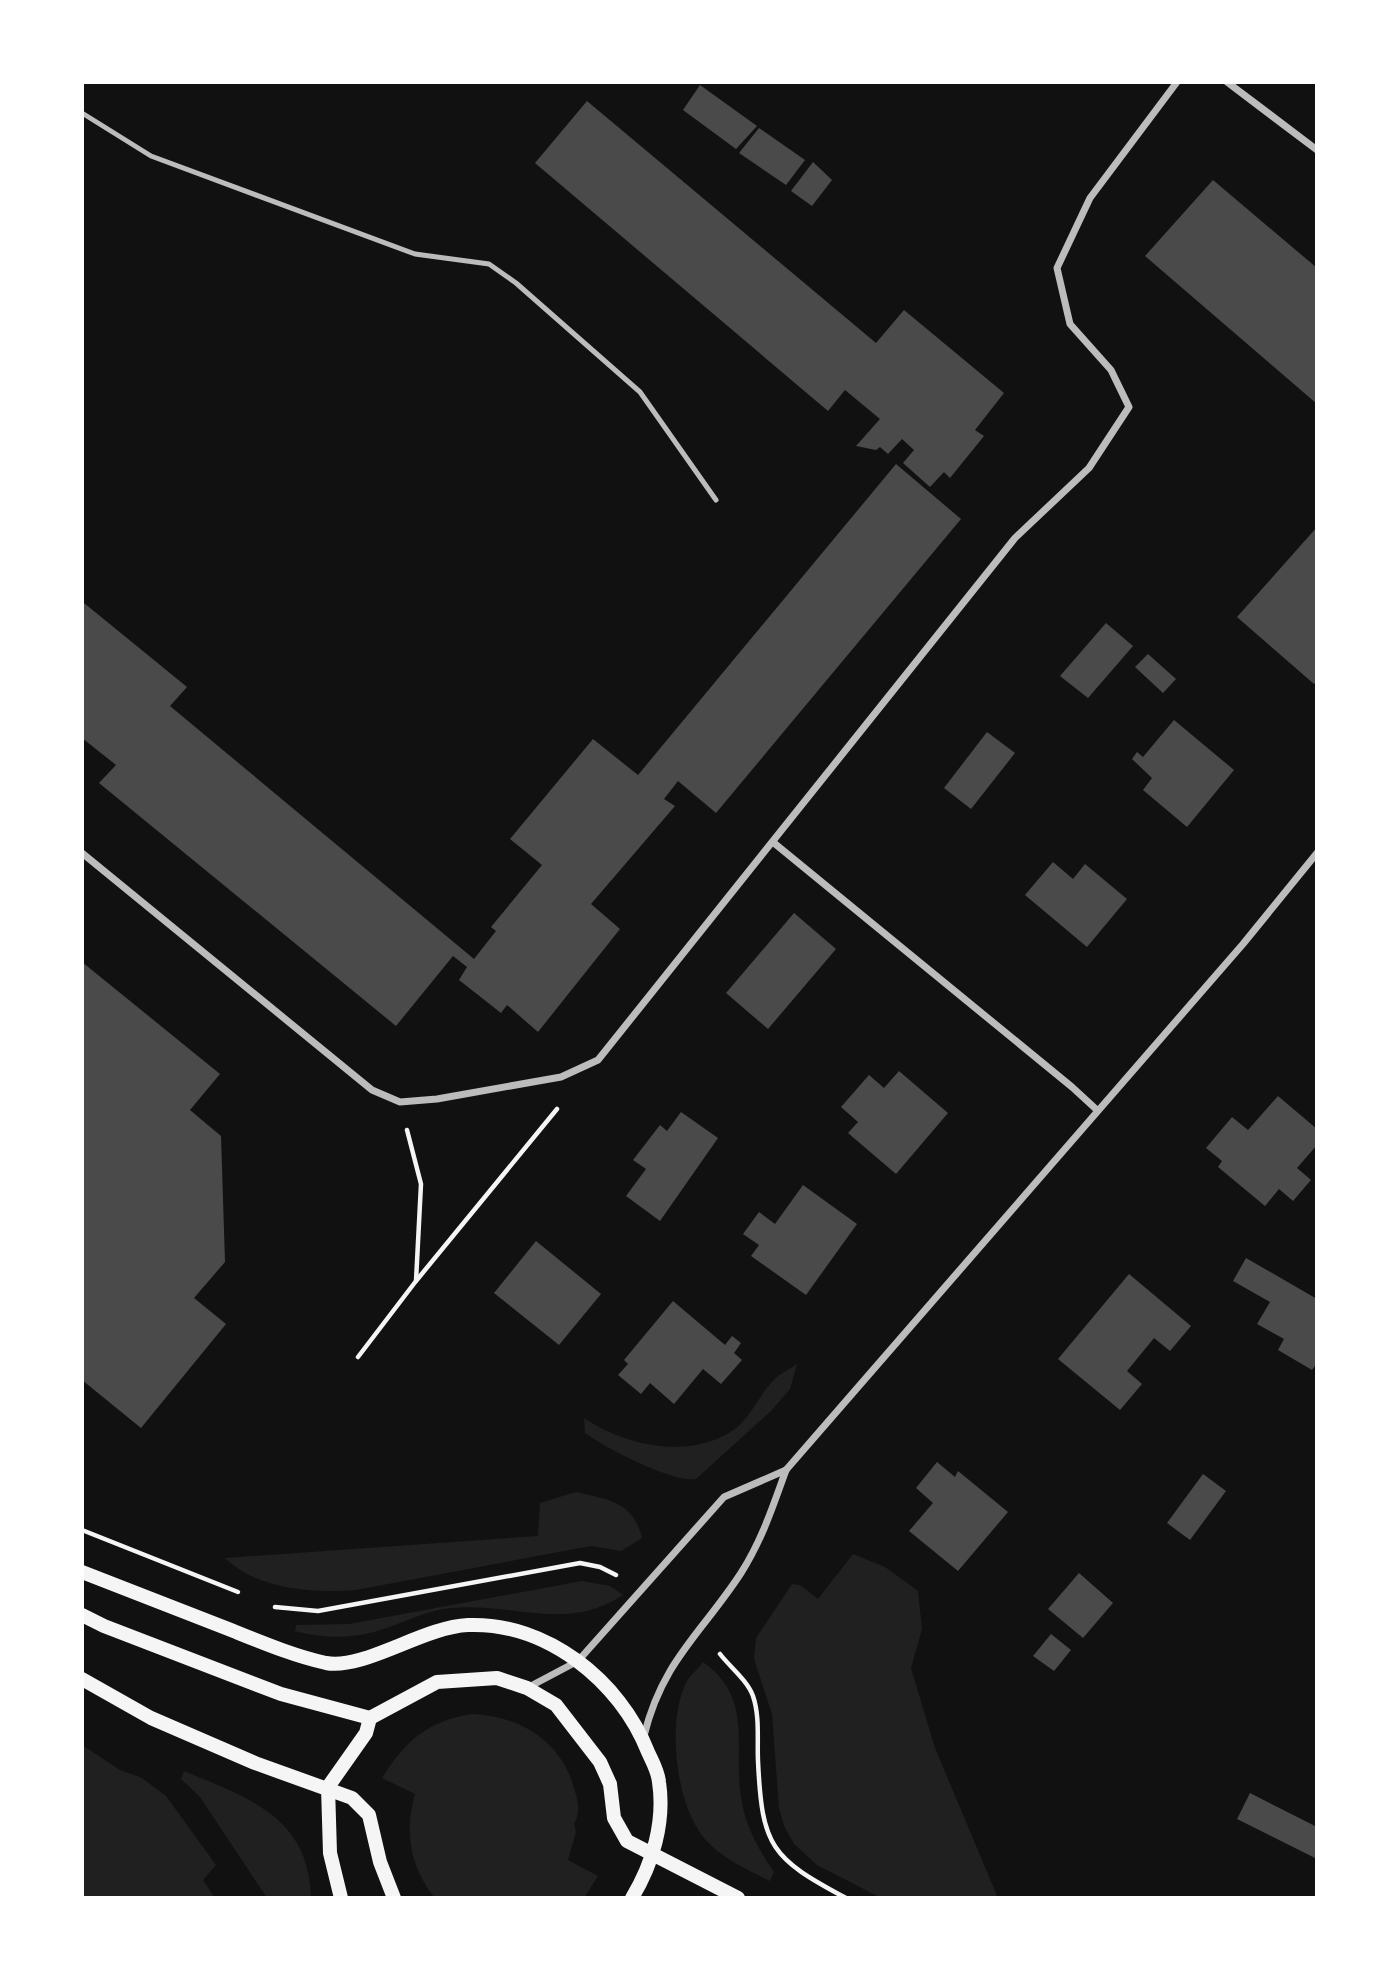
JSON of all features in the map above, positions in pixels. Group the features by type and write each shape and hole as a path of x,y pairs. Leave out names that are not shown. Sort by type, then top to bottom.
{"main road":[{"path":"82,1572 256,1640 329,1664 359,1660 413,1637 467,1625 494,1626 552,1644 578,1661 613,1694 643,1739 659,1778 661,1810 654,1853 632,1898"},
{"path":"82,1615 104,1626 281,1694 370,1718 436,1682 497,1678 527,1688 556,1705 600,1762 610,1784 614,1818 627,1840 738,1898"},
{"path":"82,1679 151,1718 255,1763 328,1787 352,1798 369,1815 380,1862 394,1898"},
{"path":"341,1898 330,1853 328,1787 366,1733 370,1718"}],"street":[{"path":"82,853 372,1090 400,1102 561,1077 597,1060 774,843 1014,538 1089,468 1129,407 1111,370 1070,324 1057,268 1090,198 1177,82"},
{"path":"1227,82 1317,150"},
{"path":"774,843 1072,1087 1097,1111"},
{"path":"643,1739 651,1705 671,1665 741,1574 764,1533 786,1469 1243,944 1317,853"},
{"path":"527,1688 578,1661 724,1497 786,1469"}],"lane":[{"path":"82,113 151,156 415,254 489,264 516,283 640,392 716,500"}],"path":[{"path":"358,1357 416,1281 597,1060"},
{"path":"400,1102 421,1184 416,1281"},
{"path":"82,1530 247,1597"},
{"path":"266,1604 286,1609 318,1611 580,1563 600,1567 621,1577 638,1592"},
{"path":"696,1633 714,1647 752,1696 758,1729 764,1818 771,1842 787,1863 846,1898"}],"shaded area":[{"path":"797,1364 790,1389 771,1411 696,1479 685,1479 656,1470 585,1433 584,1418 617,1435 655,1445 674,1447 712,1441 736,1428 775,1379"},
{"path":"576,1492 609,1500 626,1509 633,1516 642,1538 621,1551 591,1546 356,1590 303,1590 269,1583 238,1569 225,1558 538,1536 540,1503"},
{"path":"853,1554 885,1567 918,1591 922,1629 911,1668 935,1748 998,1898 881,1898 817,1865 794,1844 784,1826 779,1808 772,1714 754,1659 756,1638 792,1584 800,1585 818,1599"},
{"path":"582,1581 610,1586 623,1595 602,1606 581,1612 539,1614 474,1607 451,1608 355,1636 324,1636 295,1631 296,1625 349,1624"},
{"path":"703,1662 719,1676 735,1707 743,1807 753,1836 774,1872 770,1881 713,1848 699,1831 685,1799 677,1759 677,1718 686,1683"},
{"path":"472,1714 506,1720 536,1734 549,1744 568,1771 578,1815 568,1860 598,1876 584,1898 435,1898 427,1886 415,1862 410,1835 415,1794 382,1778 400,1753 419,1735 443,1722"},
{"path":"82,1745 120,1770 142,1778 166,1796 216,1865 203,1880 215,1898 82,1898"},
{"path":"184,1771 252,1801 287,1829 299,1847 308,1870 311,1898 267,1898 200,1797 181,1779"}],"building":[{"path":"700,85 757,126 736,149 683,110"},
{"path":"587,101 876,343 904,310 1004,393 975,430 984,436 950,478 944,472 930,487 903,463 914,450 902,439 888,454 880,447 876,450 856,446 880,419 845,390 828,411 535,163"},
{"path":"759,128 805,160 786,185 739,153"},
{"path":"813,162 832,180 812,206 791,191"},
{"path":"1213,180 1317,268 1317,404 1145,256"},
{"path":"896,464 961,519 716,813 678,781 664,799 675,806 591,904 620,929 538,1032 507,1005 501,1013 459,980 467,967 453,956 396,1026 99,783 116,765 82,738 84,603 187,687 170,706 474,959 496,931 491,927 542,865 510,839 593,739 638,775"},
{"path":"1317,527 1317,681 1314,684 1237,617"},
{"path":"1106,623 1133,646 1088,698 1060,676"},
{"path":"1148,654 1176,679 1163,693 1135,667"},
{"path":"1174,720 1234,770 1187,827 1143,790 1152,778 1132,759 1137,752 1143,757"},
{"path":"987,732 1015,753 971,809 944,788"},
{"path":"1053,862 1073,879 1085,864 1127,899 1087,947 1025,895"},
{"path":"794,913 836,949 768,1029 726,993"},
{"path":"82,962 220,1074 190,1110 221,1136 225,1262 194,1298 226,1324 141,1428 82,1380"},
{"path":"899,1071 948,1113 896,1174 848,1133 858,1122 841,1107 869,1075 884,1088"},
{"path":"1278,1096 1317,1129 1317,1145 1297,1168 1311,1180 1293,1201 1279,1189 1265,1206 1218,1167 1222,1161 1206,1148 1232,1117 1248,1130"},
{"path":"681,1112 718,1138 660,1221 626,1196 646,1169 633,1160 660,1125 667,1131"},
{"path":"803,1185 857,1224 806,1295 751,1256 759,1245 743,1234 759,1212 775,1224"},
{"path":"536,1241 601,1294 559,1345 494,1293"},
{"path":"1246,1258 1317,1299 1317,1363 1312,1370 1278,1350 1284,1339 1257,1324 1270,1302 1233,1281"},
{"path":"1129,1274 1191,1326 1170,1351 1154,1338 1127,1371 1142,1384 1120,1410 1058,1359"},
{"path":"673,1301 725,1345 732,1336 741,1343 734,1353 742,1360 721,1384 703,1369 674,1404 650,1383 641,1394 618,1375 628,1364 624,1360"},
{"path":"937,1462 955,1477 958,1471 1008,1512 958,1571 909,1531 933,1503 916,1488"},
{"path":"1203,1474 1226,1491 1190,1540 1167,1523"},
{"path":"1079,1573 1113,1603 1083,1638 1048,1609"},
{"path":"1051,1634 1071,1650 1054,1671 1033,1656"},
{"path":"1250,1793 1317,1827 1317,1859 1237,1819"}]}
